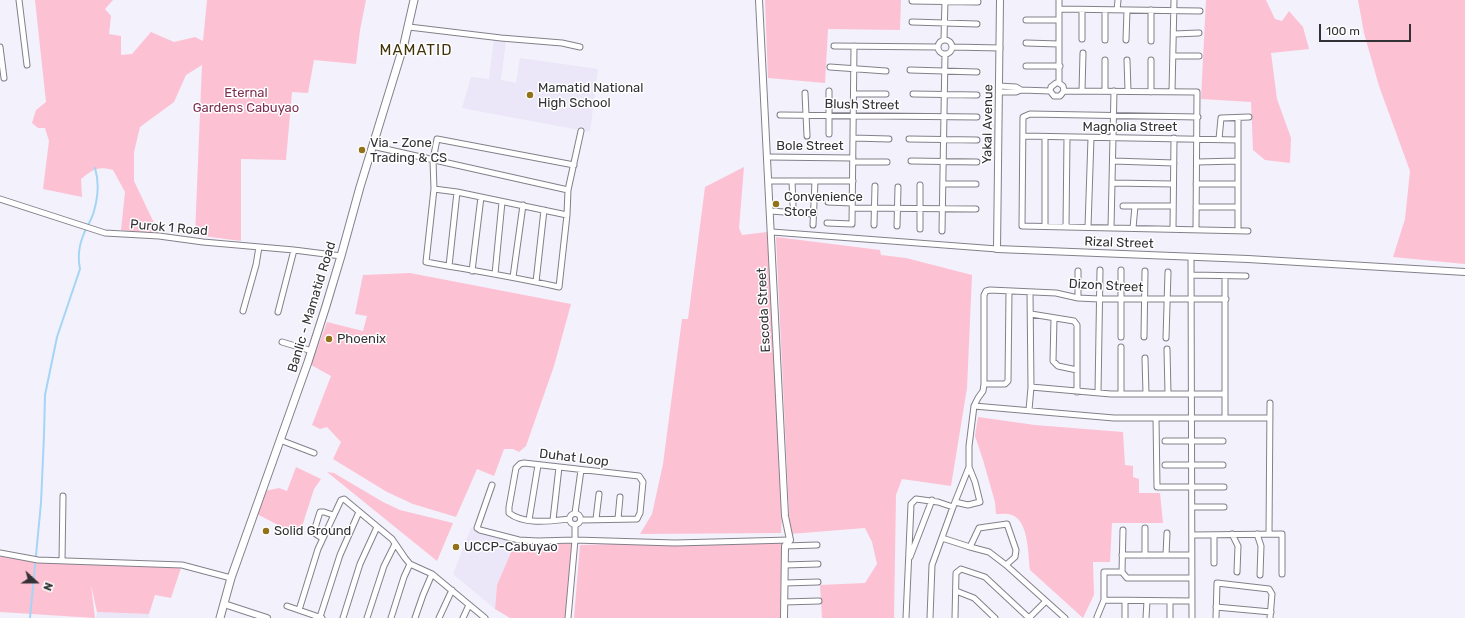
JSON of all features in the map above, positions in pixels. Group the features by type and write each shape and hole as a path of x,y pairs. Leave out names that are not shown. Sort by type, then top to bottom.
{"main road":[{"name":"Banlic - Mamatid Road","path":"220,618 231,578 312,351 342,256 372,146 408,26 414,0"}],"street":[{"path":"19,0 26,65"},
{"name":"Escoda Street","path":"759,0 772,232 785,516 790,540"},
{"name":"Yakal Avenue","path":"997,249 1000,0"},
{"path":"1059,0 1059,83 1063,86 1064,91"},
{"path":"1118,0 1118,10"},
{"path":"1172,92 1174,0"},
{"path":"912,1 978,2"},
{"path":"944,40 945,1"},
{"path":"1059,9 1200,11"},
{"path":"1082,10 1082,38"},
{"path":"1105,10 1105,40"},
{"path":"1126,40 1127,10"},
{"path":"1151,10 1151,41"},
{"path":"1026,20 1059,20"},
{"path":"912,22 978,24"},
{"path":"408,26 501,38 562,43 580,47"},
{"path":"1174,34 1199,33"},
{"path":"945,54 940,52 938,46 940,41 944,40 950,42 952,47"},
{"path":"1026,44 1059,44"},
{"path":"834,46 938,46"},
{"path":"827,223 852,224 854,46"},
{"path":"0,47 4,78"},
{"path":"952,47 1000,48"},
{"path":"945,54 949,53 952,47"},
{"path":"1082,91 1083,53"},
{"path":"942,231 945,54"},
{"path":"1173,56 1199,56"},
{"path":"1105,60 1105,91"},
{"path":"1128,60 1128,91"},
{"path":"1150,92 1151,60"},
{"path":"1026,66 1060,66"},
{"path":"830,68 886,71"},
{"path":"910,70 977,72"},
{"path":"1050,90 1053,84 1059,83"},
{"path":"999,89 1016,87 1021,90 1050,90"},
{"path":"1050,90 1051,94 1057,97 1064,91 1197,92 1196,229"},
{"path":"829,91 829,134"},
{"path":"1111,228 1114,91"},
{"path":"805,93 807,136"},
{"path":"854,94 886,94"},
{"path":"913,94 977,94"},
{"path":"1198,117 1030,114 1023,117 1022,226 1173,228 1248,231"},
{"name":"Blush Street","path":"780,115 977,118"},
{"path":"1219,139 1221,118 1249,117"},
{"path":"1238,118 1238,230"},
{"path":"574,165 437,139 433,160 434,189 426,262 513,277 559,287 567,215 568,190 574,165 580,131"},
{"name":"Magnolia Street","path":"1023,136 1238,140"},
{"path":"1045,226 1046,137"},
{"path":"1066,227 1067,137"},
{"path":"853,138 889,139"},
{"path":"1088,227 1091,138"},
{"path":"1173,228 1174,138"},
{"path":"909,139 977,140"},
{"path":"372,146 568,190"},
{"name":"Bole Street","path":"768,157 888,162"},
{"path":"911,161 977,162"},
{"path":"1113,161 1174,162"},
{"path":"1197,162 1238,161"},
{"path":"769,181 853,181"},
{"path":"792,181 793,205"},
{"path":"814,225 815,181"},
{"path":"1112,183 1173,184"},
{"path":"943,184 976,184"},
{"path":"1196,184 1238,184"},
{"path":"920,185 920,229"},
{"path":"874,225 876,186"},
{"path":"897,226 898,187"},
{"path":"434,189 457,192 567,215"},
{"path":"449,266 457,192"},
{"path":"472,271 482,197"},
{"name":"Purok 1 Road","path":"0,199 105,233 159,236 342,256"},
{"path":"495,274 502,202"},
{"path":"828,202 875,209 976,208"},
{"path":"513,277 523,205"},
{"path":"1123,206 1173,206"},
{"path":"1133,228 1134,206"},
{"path":"1196,207 1238,207"},
{"path":"536,282 544,210"},
{"path":"770,211 814,214"},
{"name":"Rizal Street","path":"772,232 997,249 1248,259 1465,272"},
{"path":"243,311 256,265 259,247"},
{"path":"278,312 294,250"},
{"path":"1191,257 1192,618"},
{"path":"1098,393 1100,270"},
{"path":"1121,270 1121,336"},
{"path":"1078,271 1078,298"},
{"path":"1144,337 1145,271"},
{"path":"1166,338 1168,272"},
{"path":"1191,275 1246,276"},
{"path":"1225,276 1225,418"},
{"name":"Dizon Street","path":"984,384 984,294 986,291 1056,293 1078,298 1121,300 1226,299"},
{"path":"930,618 932,565 969,466 974,406 983,391 984,384 1005,384 1008,381 1009,291"},
{"path":"1029,410 1031,387 1030,292"},
{"path":"1031,314 1074,321 1077,325 1077,392"},
{"path":"1054,318 1053,361 1058,366 1077,370"},
{"path":"282,342 312,351"},
{"path":"1121,347 1121,394"},
{"path":"1167,349 1168,394"},
{"path":"1145,358 1146,394"},
{"path":"1031,387 1077,392 1121,394 1225,394"},
{"path":"1270,403 1270,534"},
{"path":"974,406 1114,418 1270,418"},
{"path":"1156,418 1157,487 1224,487"},
{"path":"280,440 314,453"},
{"path":"1165,441 1223,441"},
{"name":"Duhat Loop","path":"569,519 529,520 513,517 509,513 516,468 520,464 538,464 639,476 643,482 640,513 637,519 581,520"},
{"path":"529,520 538,464"},
{"path":"1165,465 1223,465"},
{"path":"906,618 911,504 916,499 968,505 980,502 969,466"},
{"path":"553,520 559,467"},
{"path":"575,526 570,524 569,519 571,515 575,513 581,470"},
{"path":"492,485 477,528 519,540 675,543 790,540"},
{"path":"596,519 599,494"},
{"path":"62,561 63,496"},
{"path":"618,519 620,498"},
{"path":"299,610 322,538 341,500 344,499 392,539 410,564 432,574 485,618"},
{"path":"908,562 932,500"},
{"path":"1192,507 1224,508"},
{"path":"322,538 314,533 320,512 333,516"},
{"path":"287,606 322,618 340,554 359,512"},
{"path":"575,513 579,515 581,520 579,524 575,526"},
{"path":"970,547 979,528 1007,524 1016,550 1015,557 1006,565"},
{"path":"568,618 575,526"},
{"path":"343,618 360,564 376,527"},
{"path":"1145,528 1145,555"},
{"path":"1123,530 1122,572 1127,578 1192,578"},
{"path":"1166,555 1167,533"},
{"path":"1232,534 1238,546 1237,572"},
{"path":"1257,534 1261,546 1260,575"},
{"path":"1192,535 1282,534 1282,574"},
{"path":"1214,535 1214,563"},
{"path":"942,538 989,552 1006,565 1063,617"},
{"path":"784,618 786,546 790,540"},
{"path":"367,618 384,566 395,544"},
{"path":"786,546 817,546"},
{"path":"0,553 38,560 182,565 231,578"},
{"path":"1122,555 1192,555"},
{"path":"392,618 410,564"},
{"path":"785,565 818,564"},
{"path":"962,618 955,616 956,573 961,569 985,577 1029,618 1046,601"},
{"path":"1097,618 1104,600 1104,572 1122,572"},
{"path":"415,618 432,574"},
{"path":"785,583 818,582"},
{"path":"1216,618 1216,583 1269,589 1272,594 1270,618"},
{"path":"439,618 452,590"},
{"path":"956,591 974,598 995,618"},
{"path":"1104,600 1192,601"},
{"path":"1125,618 1126,600"},
{"path":"784,602 819,601"},
{"path":"1146,618 1147,601"},
{"path":"1170,601 1170,618"},
{"path":"224,604 267,618"},
{"path":"463,618 469,605"},
{"path":"1216,606 1270,612"}],"shaded area":[{"name":"Mamatid National High School","path":"494,39 506,40 501,80 516,83 520,58 598,69 590,132 462,108 471,77 489,79"},
{"path":"471,528 515,543 497,585 495,609 453,574"},
{"path":"97,612 149,614 149,618 96,618"}],"green space":[{"name":"Eternal Gardens Cabuyao","path":"35,0 113,0 105,9 111,16 109,34 121,36 121,55 132,54 151,32 174,42 195,37 203,41 207,0 366,0 360,30 356,64 314,60 308,93 292,92 286,160 241,159 241,241 195,235 202,65 186,75 174,102 140,127 134,152 134,181 158,234 121,230 125,192 113,170 99,168 81,179 82,197 43,189 49,141 45,128 38,128 32,123 36,110 46,102"},
{"path":"765,0 901,0 900,30 828,29 825,83 768,78"},
{"path":"1206,0 1266,0 1275,19 1282,21 1289,11 1303,27 1309,49 1271,53 1277,99 1291,138 1290,163 1265,160 1253,150 1251,102 1201,99"},
{"path":"1358,0 1465,0 1465,264 1393,257 1405,219 1410,171 1379,86 1364,33"},
{"path":"744,167 739,228 742,235 767,232 782,514 781,533 640,534 652,514 663,464 682,319 688,319 705,187"},
{"path":"776,237 880,250 881,255 906,258 972,275 967,388 951,486 902,479 896,495 894,618 822,618 820,585 865,583 877,564 872,542 865,528 790,534"},
{"path":"410,273 571,304 554,366 526,446 519,452 513,449 504,449 494,476 477,469 456,517 413,504 387,492 333,459 341,442 327,427 320,429 312,425 331,376 311,365 327,322 363,331 367,316 355,314 363,275"},
{"path":"978,417 1035,425 1123,432 1125,465 1133,466 1133,477 1139,479 1139,493 1160,493 1163,523 1112,523 1110,562 1093,562 1094,595 1083,618 1030,570 1027,539 1022,524 1018,518 1010,514 996,514 995,502 975,436"},
{"path":"296,467 321,479 314,489 299,536 257,514 264,491 279,488 287,491"},
{"path":"327,472 334,473 383,502 400,510 453,523 437,561"},
{"path":"782,539 780,618 574,618 580,545"},
{"path":"515,543 537,546 572,543 565,618 510,618 495,609 497,585"},
{"path":"0,555 43,562 182,565 171,598 155,595 149,614 97,612 91,585 95,618 0,612"}],"waterway":[{"path":"30,618 41,503 45,395 57,337 80,269 79,252 82,240 95,206 97,195 95,168"}],"place":[{"name":"Mamatid National High School","path":"530,95"},
{"name":"Via - Zone Trading & CS","path":"362,150"},
{"name":"Convenience Store","path":"776,204"},
{"name":"Phoenix","path":"329,339"},
{"name":"Solid Ground","path":"266,531"},
{"name":"UCCP-Cabuyao","path":"456,547"}],"district":[{"name":"MAMATID","path":"416,51"}]}
